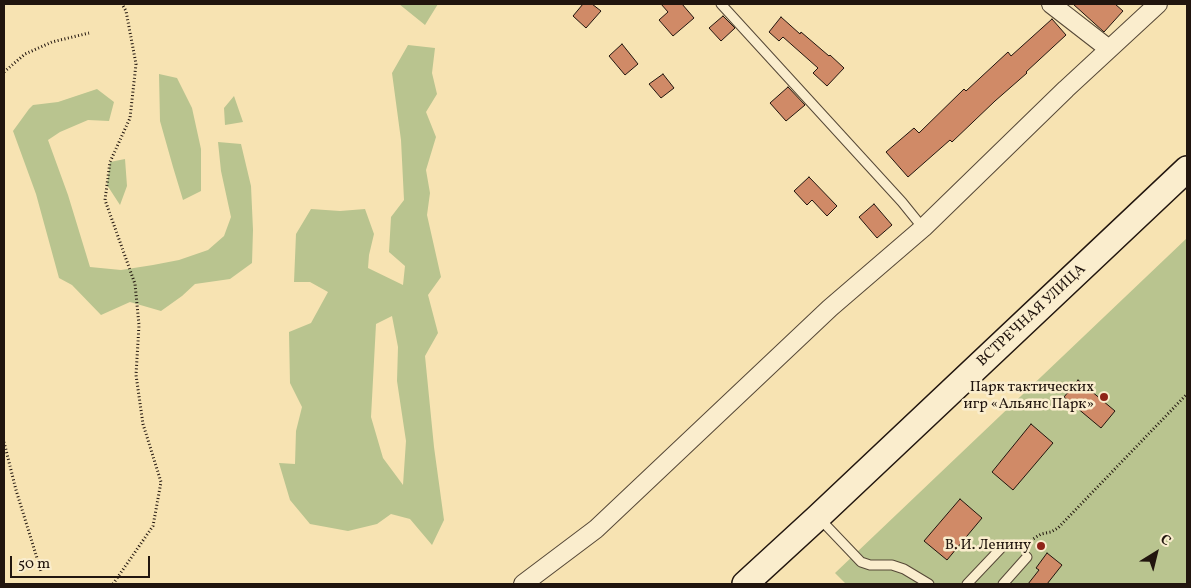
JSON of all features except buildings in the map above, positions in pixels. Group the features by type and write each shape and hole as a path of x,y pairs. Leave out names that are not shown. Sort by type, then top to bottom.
{"main road":[{"name":"ВСТРЕЧНАЯ УЛИЦА","path":"745,584 1187,170"}],"street":[{"path":"1051,4 1109,49"},
{"path":"523,584 596,529 830,308 923,228 1158,4"}],"lane":[{"path":"722,4 902,202 923,228"},
{"path":"818,517 861,562 870,565 892,565 904,569 929,584"},
{"path":"967,584 1004,545"},
{"path":"1003,584 1027,557"}],"path":[{"path":"113,584 153,526 161,482 142,424 136,375 139,326 135,284 105,200 110,162 130,118 136,64 126,11 122,4"},
{"path":"4,72 25,54 52,42 89,33"},
{"path":"1027,557 1028,546 1033,539 1058,528 1187,394"},
{"path":"4,442 16,490 41,570"}],"green space":[{"path":"399,4 438,4 425,25"},
{"path":"408,45 435,48 432,73 437,94 426,112 436,137 426,170 430,193 427,215 441,277 428,295 438,333 425,356 434,447 444,520 432,545 410,519 391,514 377,524 348,531 310,524 290,500 279,463 295,464 296,431 302,407 290,383 289,332 311,323 328,292 310,282 294,282 296,234 311,209 340,211 365,209 374,234 368,268 403,285 405,266 389,252 391,217 404,200 401,140 392,73","holes":["392,316 398,347 397,381 406,441 403,485 383,458 371,417 376,324"]},
{"path":"159,74 177,78 192,108 201,149 201,191 183,200 160,121"},
{"path":"97,89 114,102 109,121 88,120 60,132 48,140 68,195 90,267 121,270 179,260 208,250 224,236 231,217 221,171 218,142 241,144 251,186 252,263 230,279 195,284 161,311 130,302 101,315 72,285 59,278 36,194 13,131 33,105 58,102"},
{"path":"234,96 243,122 225,125 224,108"},
{"path":"125,159 127,186 120,205 107,185 110,162"},
{"name":"Парк тактических игр «Альянс Парк»","path":"1187,238 1187,584 846,584 835,573"}],"place":[{"name":"Парк тактических игр «Альянс Парк»","path":"1104,397"},
{"name":"В. И. Ленину","path":"1041,546"}]}
